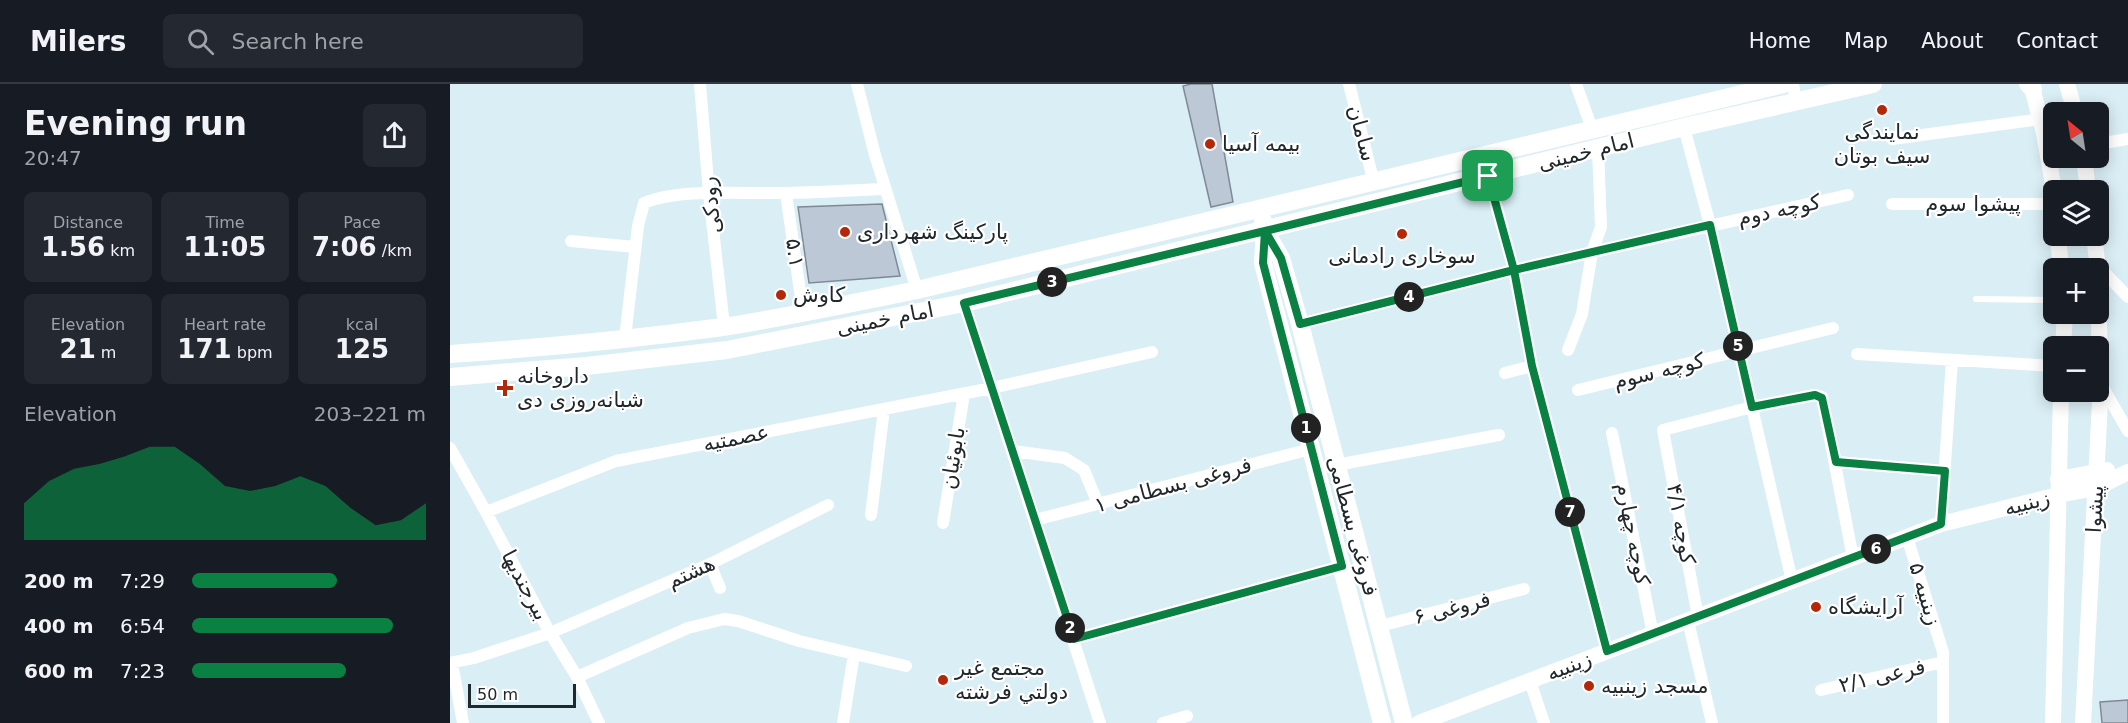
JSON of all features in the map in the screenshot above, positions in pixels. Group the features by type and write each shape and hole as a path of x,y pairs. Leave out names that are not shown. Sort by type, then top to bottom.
{"main road":[{"name":"امام خمینی","path":"450,354 724,327 917,290 1784,84"},
{"name":"امام خمینی","path":"450,376 586,366 727,350 964,303 1684,128 1795,93 1873,84"},
{"path":"1261,209 1265,231"},
{"name":"فروغی بسطامی","path":"1265,231 1281,258 1300,324 1404,723"},
{"name":"فروغی بسطامی","path":"1265,231 1263,263 1382,723"}],"street":[{"name":"رودکی","path":"700,84 709,194 724,327"},
{"path":"857,84 885,189 917,290"},
{"name":"سامان","path":"1349,84 1374,183"},
{"path":"1576,84 1592,129"},
{"path":"2067,84 2072,102"},
{"path":"2031,86 2041,119 2052,180"},
{"path":"1892,140 2041,119"},
{"path":"1684,128 1710,225 1792,581"},
{"path":"2109,142 2128,139"},
{"path":"1568,350 1582,314 1592,252 1601,227 1598,149"},
{"path":"1488,176 1514,270 1532,366 1607,651"},
{"path":"626,338 635,247 644,203 658,197 709,194 885,189"},
{"name":"۵.۱","path":"786,193 803,313"},
{"name":"کوچه دوم","path":"1300,324 1514,270 1848,195"},
{"name":"پیشوا سوم","path":"1892,204 2043,204"},
{"path":"571,241 635,247"},
{"path":"2109,278 2128,297"},
{"path":"964,303 1074,639 1097,722"},
{"path":"1739,351 1833,328"},
{"name":"کوچه سوم","path":"1578,390 1739,351"},
{"name":"عصمتیه","path":"486,512 616,461 964,394 1152,352"},
{"path":"1857,354 2043,365"},
{"path":"1941,524 1952,360"},
{"path":"1505,373 1532,366"},
{"name":"بابوئیان","path":"943,523 964,394"},
{"path":"1752,407 1815,395 1822,398 1853,558"},
{"path":"2109,398 2128,431"},
{"name":"پیشوا","path":"2054,723 2061,402"},
{"name":"پیشوا","path":"2083,723 2100,402"},
{"name":"کوچه ۴/۱","path":"1712,723 1663,430 1752,407"},
{"path":"871,515 884,409"},
{"name":"کوچه چهارم","path":"1612,433 1653,634"},
{"path":"1336,465 1499,435"},
{"name":"بیرجندیها","path":"450,448 550,633 577,677 599,723"},
{"name":"فروغی بسطامی ۱","path":"1035,520 1311,449"},
{"path":"1013,451 1065,458 1084,470 1098,504"},
{"path":"1836,462 1945,471"},
{"name":"زینبیه","path":"2096,480 2128,466"},
{"name":"زینبیه","path":"1419,723 1941,524 2058,487 2128,472"},
{"name":"هشتم","path":"451,663 474,658 550,633 710,564 828,505"},
{"name":"زینبیه ۵","path":"1907,537 1943,657 1943,723"},
{"path":"710,564 720,588"},
{"path":"1074,639 1342,566"},
{"name":"فروغی ۶","path":"1380,626 1524,590"},
{"path":"577,677 688,628 724,619 906,666"},
{"path":"843,723 854,654"},
{"name":"فرعی ۲/۱","path":"1821,690 1943,657"},
{"path":"451,663 463,723"},
{"path":"1530,681 1544,723"},
{"path":"1163,723 1187,716"}],"lane":[{"path":"1976,299 2043,300"}],"building":[{"name":"بیمه آسیا","path":"1212,84 1233,202 1211,207 1183,86"},
{"name":"پارکینگ شهرداری","path":"882,204 900,276 809,283 798,207"},
{"path":"2128,700 2128,723 2102,723 2100,702"}],"place":[{"name":"نمایندگی سیف بوتان","path":"1882,110"},
{"name":"بیمه آسیا","path":"1210,144"},
{"name":"پارکینگ شهرداری","path":"845,232"},
{"name":"سوخاری رادمانی","path":"1402,234"},
{"name":"کاوش","path":"781,295"},
{"name":"داروخانه شبانه‌روزی دی","path":"505,388"},
{"name":"آرایشگاه","path":"1816,607"},
{"name":"مجتمع غير دولتي فرشته","path":"943,680"},
{"name":"مسجد زینبیه","path":"1589,686"}],"route":[{"path":"1488,176 1265,231 1263,263 1342,566 1074,639 964,303 1265,231 1281,258 1300,324 1514,270 1710,225 1752,407 1815,395 1822,398 1836,462 1945,471 1941,524 1607,651 1532,366 1514,270 1488,176"}]}
